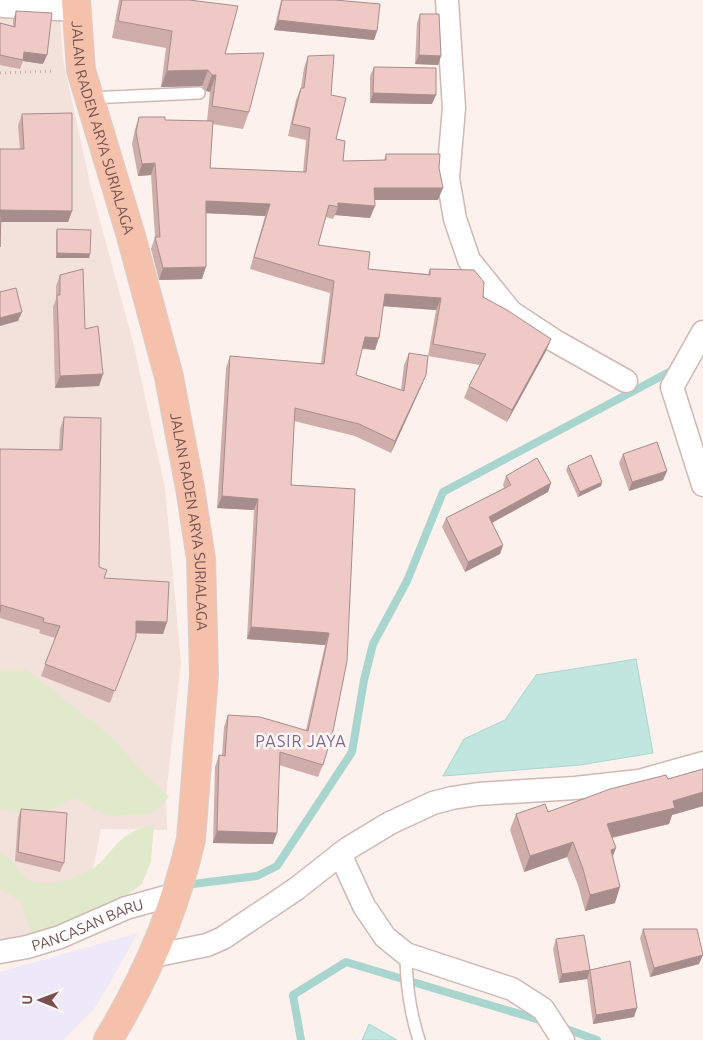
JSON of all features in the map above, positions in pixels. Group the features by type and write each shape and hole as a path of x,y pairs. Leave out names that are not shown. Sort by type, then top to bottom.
{"main road":[{"name":"JALAN RADEN ARYA SURIALAGA","path":"76,5 81,70 131,236 169,377 201,559 204,675 188,852 176,894 154,956 130,1005 108,1040"}],"street":[{"path":"447,0 454,108 448,178 455,219 469,260 512,312 554,341 626,381"},
{"path":"3,6 76,5"},
{"path":"697,341 672,387 703,485"},
{"path":"154,956 207,945 222,938 296,889 340,854 390,824 433,803 478,794 575,788 639,781 703,764"},
{"path":"340,854 364,906 385,936 406,954 512,989 543,1009 563,1040"},
{"name":"PANCASAN BARU","path":"0,952 27,947 60,937 126,908 176,894"}],"lane":[{"path":"89,98 199,93"},
{"path":"406,954 406,979 411,1010 419,1040"}],"path":[{"path":"0,73 81,70"}],"shaded area":[{"path":"0,0 60,18 63,60 91,188 133,342 165,488 181,663 166,795 167,830 101,829 89,890 42,935 0,941"},
{"path":"138,933 97,1005 63,1040 0,1040 0,972"}],"green space":[{"path":"0,670 27,670 114,739 140,770 169,797 156,811 144,814 109,816 76,798 42,815 30,816 0,809"},
{"path":"154,825 151,861 142,884 111,905 0,964 0,959 31,935 21,901 0,889 0,853 10,859 24,876 34,882 58,882 85,873 99,864 117,844 132,832"}],"water":[{"path":"636,659 653,753 580,765 443,776 464,739 505,720 536,675"},
{"path":"369,1024 397,1040 362,1040"}],"building":[{"path":"122,0 189,0 238,6 225,54 264,53 249,112 212,106 216,75 212,75 208,70 167,71 172,31 118,21"},
{"path":"282,0 335,0 380,4 377,31 278,20"},
{"path":"16,11 52,13 47,55 24,52 23,60 0,55 0,23 15,27"},
{"path":"420,14 439,14 441,56 419,55"},
{"path":"334,55 331,95 346,98 336,139 345,141 343,161 386,160 386,154 440,154 439,168 443,188 374,188 375,206 338,203 338,207 329,205 318,245 370,252 368,269 430,275 430,269 474,270 484,282 483,297 507,310 551,339 512,410 469,386 486,354 433,344 441,298 385,294 379,338 365,337 356,375 404,391 409,353 428,356 426,375 395,441 359,424 295,408 291,485 355,489 347,661 333,731 323,765 280,752 277,833 217,831 219,755 225,756 228,715 260,717 308,731 329,633 251,627 258,499 222,496 230,356 324,364 334,281 254,257 270,204 206,201 206,267 163,268 155,237 160,237 155,163 142,164 136,132 139,117 165,117 165,120 213,121 210,168 306,172 310,128 292,124 301,88 304,88 308,56"},
{"path":"374,67 436,68 436,95 373,93"},
{"path":"72,113 72,211 0,210 0,149 24,149 22,114"},
{"path":"57,229 91,230 90,254 57,253"},
{"path":"83,269 85,329 98,326 103,374 60,376 57,295 60,295 60,275"},
{"path":"16,288 22,312 0,318 0,292"},
{"path":"64,417 101,418 99,567 107,570 104,578 169,582 167,622 136,621 136,637 115,691 45,664 60,626 43,622 44,618 1,605 0,612 0,449 62,450"},
{"path":"657,442 667,471 632,482 623,454"},
{"path":"591,455 602,482 580,492 568,466"},
{"path":"537,458 551,483 489,517 503,545 468,562 446,518 511,485 506,476"},
{"path":"703,769 703,792 673,801 675,808 607,824 616,848 611,850 620,887 590,895 573,842 530,856 516,814 545,804 548,812 610,789 666,775 668,779"},
{"path":"21,809 67,813 64,863 18,852"},
{"path":"643,929 697,929 703,955 654,968"},
{"path":"584,935 590,970 562,974 556,939"},
{"path":"630,961 637,1008 596,1015 590,970"}],"waterway":[{"path":"185,885 257,876 277,866 352,752 364,680 373,644 407,581 443,492 675,369"},
{"path":"301,1040 293,995 346,962 543,1021"},
{"path":"561,1027 597,1040"}],"district":[{"name":"PASIR JAYA","path":"301,741"}]}
